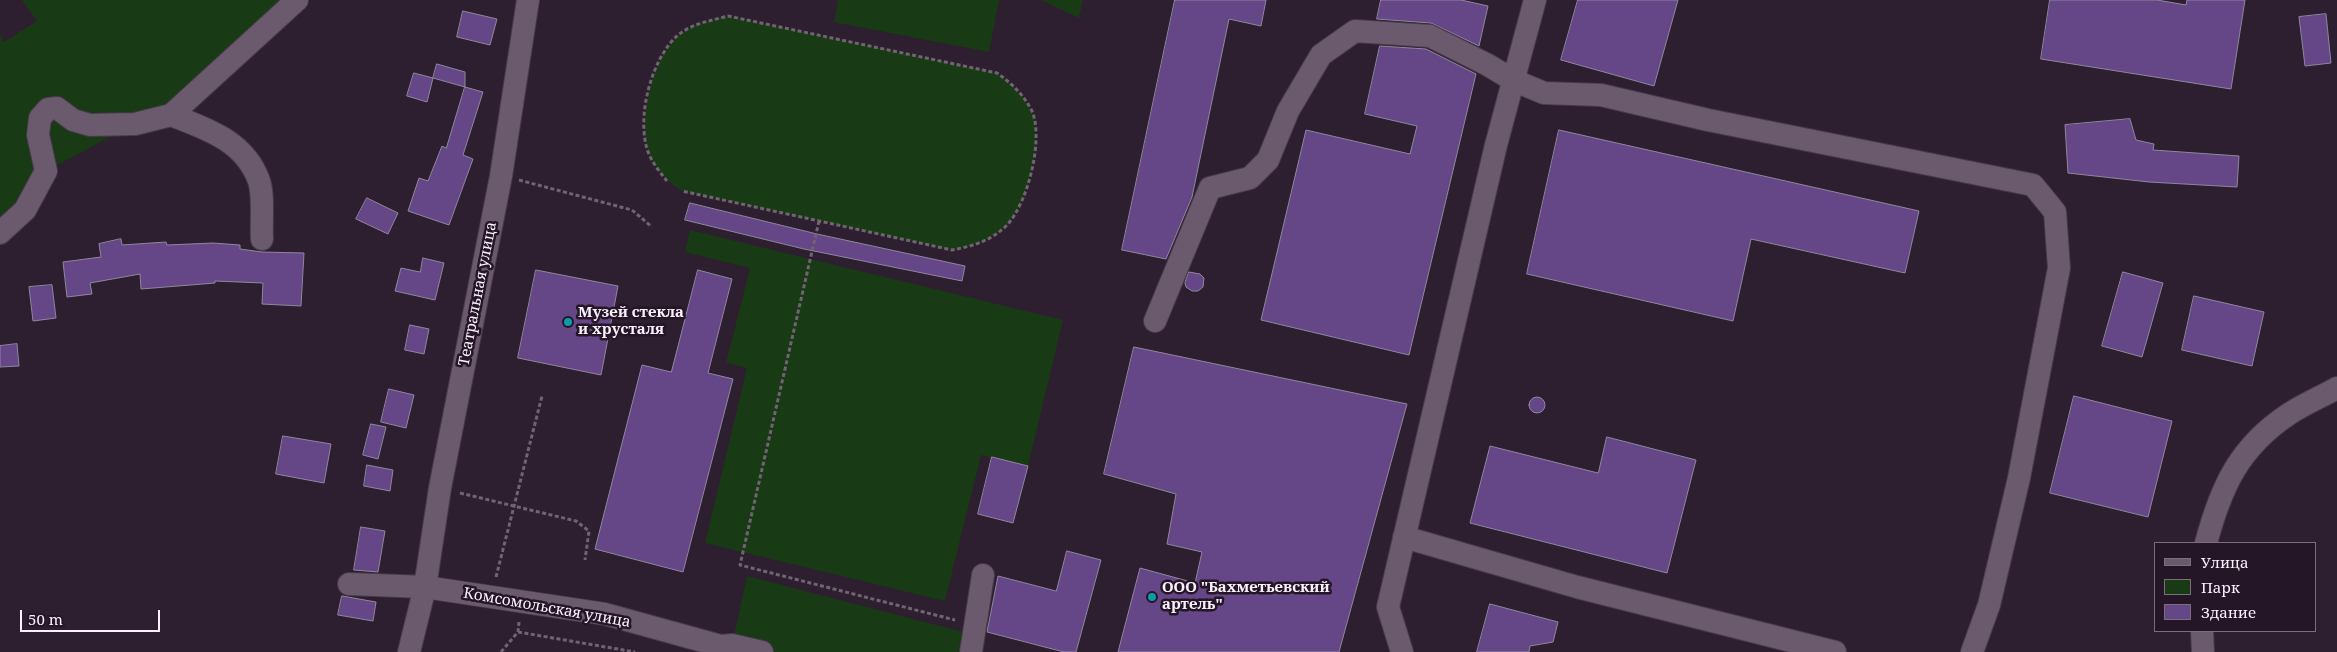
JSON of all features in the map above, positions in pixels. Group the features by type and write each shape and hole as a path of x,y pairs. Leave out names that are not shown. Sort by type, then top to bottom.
{"street":[{"path":"0,233 25,210 46,171 38,135 40,118 48,109 58,108 74,120 90,125 135,124 171,115 297,0"},
{"name":"Театральная улица","path":"425,587 440,488 501,176 528,0"},
{"path":"1402,652 1388,607 1496,145 1535,0"},
{"path":"1155,321 1210,188 1250,178 1268,160 1288,111 1321,55 1355,31 1430,36 1488,64 1513,80 1544,93 1601,95 1718,122 2033,185 2055,212 2059,268 2016,488 1989,605 1972,652"},
{"path":"171,115 217,132 245,154 259,182 262,239"},
{"path":"2206,542 2218,499 2232,470 2254,443 2289,414 2337,388"},
{"path":"1404,538 1577,587 1835,652"},
{"path":"971,652 983,576"},
{"name":"Комсомольская улица","path":"350,584 425,587 605,614 720,646 732,645 762,652"},
{"path":"409,652 425,587"},
{"path":"2202,632 2203,652"}],"path":[{"path":"667,181 656,167 646,146 643,119 657,62 678,36 697,24 728,16 997,73 1018,89 1032,110 1037,135 1034,162 1026,190 1007,224 981,244 952,250 682,190"},
{"path":"501,176 632,210 652,227"},
{"path":"820,221 740,565 975,626"},
{"path":"491,597 542,396"},
{"path":"440,488 576,521 589,531 585,560"},
{"path":"501,652 518,632 521,602"},
{"path":"518,632 635,652"}],"green space":[{"path":"22,0 287,0 241,66 187,117 155,113 46,171 0,222 0,34 4,42 37,21"},
{"path":"838,0 999,0 989,52 834,22"},
{"path":"1041,0 1083,0 1079,18"},
{"path":"728,16 997,73 1024,98 1031,109 1035,121 1035,152 1032,169 1028,186 1015,215 1001,231 988,239 974,245 952,250 682,191 668,181 658,170 647,146 645,120 652,82 656,67 672,41 695,25"},
{"path":"690,230 1063,320 1028,466 981,455 945,601 705,543 747,368 726,363 750,268 685,252"},
{"path":"747,576 967,633 962,652 761,652 732,645"}],"building":[{"path":"1175,0 1266,0 1261,26 1229,19 1192,197 1166,259 1122,250"},
{"path":"1381,0 1461,0 1488,6 1479,46 1431,23 1377,19"},
{"path":"1578,0 1678,0 1654,86 1561,60"},
{"path":"2050,0 2157,0 2186,5 2187,0 2245,0 2231,89 2041,59"},
{"path":"463,11 497,19 490,45 457,37"},
{"path":"2326,14 2331,63 2305,66 2299,17"},
{"path":"1380,46 1426,49 1476,74 1409,355 1261,320 1306,130 1410,154 1417,126 1365,114"},
{"path":"437,64 465,72 465,87 433,78"},
{"path":"414,73 433,78 427,102 407,96"},
{"path":"465,87 483,92 463,155 473,159 449,225 408,211 419,178 428,181 442,146 446,148"},
{"path":"2130,119 2136,140 2154,144 2153,150 2239,156 2237,187 2149,182 2068,173 2065,125"},
{"path":"1559,130 1919,211 1905,273 1751,239 1733,321 1527,274"},
{"path":"367,198 398,213 388,234 356,219"},
{"path":"690,203 817,234 965,266 962,281 804,249 685,220"},
{"path":"121,239 122,245 166,242 167,245 213,243 240,245 240,249 262,252 304,253 301,306 262,304 263,283 215,281 215,283 141,289 140,274 90,283 92,294 67,297 63,262 101,257 99,244"},
{"path":"423,258 444,263 435,300 395,291 401,268 420,272"},
{"name":"Музей стекла и хрусталя","path":"536,270 618,286 601,375 518,358"},
{"path":"698,270 732,279 708,373 733,379 683,572 595,549 642,365 671,372"},
{"path":"1189,272 1200,274 1204,278 1203,287 1198,291 1192,291 1186,287 1185,283"},
{"path":"2123,272 2163,283 2142,357 2102,346"},
{"path":"52,285 56,318 33,321 29,287"},
{"path":"2194,296 2264,312 2252,366 2182,350"},
{"path":"410,325 429,329 424,354 405,350"},
{"path":"17,344 19,366 0,367 0,346"},
{"path":"1134,347 1407,404 1339,652 1118,652 1140,568 1195,583 1202,552 1167,544 1176,494 1104,474"},
{"path":"389,389 414,395 406,428 381,422"},
{"path":"2074,396 2172,421 2148,517 2050,493"},
{"path":"1537,397 1545,405 1537,413 1529,405"},
{"path":"371,424 386,427 378,459 363,455"},
{"path":"283,436 331,444 324,483 276,474"},
{"path":"1607,437 1696,460 1667,573 1470,523 1490,446 1598,473"},
{"path":"992,457 1028,466 1013,523 978,514"},
{"path":"367,465 393,470 390,491 364,486"},
{"path":"361,527 385,531 378,572 354,570"},
{"path":"1067,551 1101,560 1076,652 1064,652 987,632 998,576 1056,591"},
{"path":"342,596 376,602 373,621 338,615"},
{"path":"1490,604 1558,622 1553,642 1530,646 1529,652 1477,652"}],"place":[{"name":"Музей стекла и хрусталя","path":"568,322"},
{"name":"ООО \"Бахметьевский артель\"","path":"1152,597"}]}
